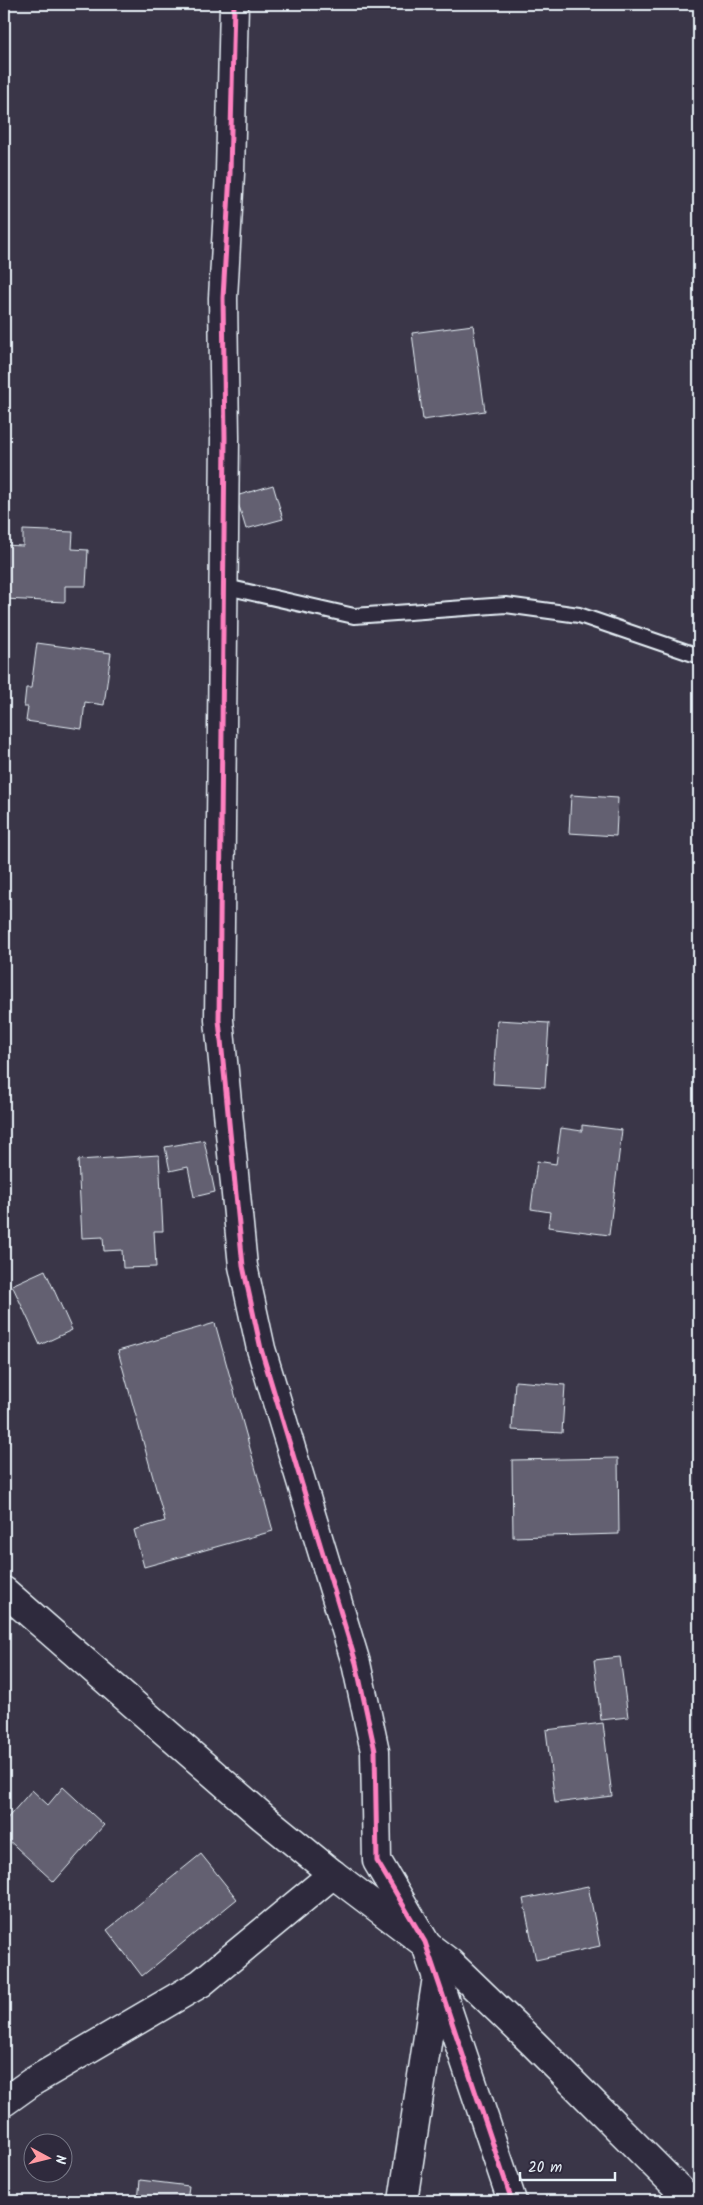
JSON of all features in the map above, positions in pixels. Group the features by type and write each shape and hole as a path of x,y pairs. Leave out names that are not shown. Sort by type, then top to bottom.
{"street":[{"path":"234,4 230,173 223,298 225,438 222,586 220,1020 243,1266 261,1349 356,1663 375,1751 377,1861 425,1942 512,2201"},
{"path":"4,1591 135,1707 333,1874 449,1962 691,2201"},
{"path":"4,2102 32,2082 201,1983 333,1874"},
{"path":"403,2201 437,1977"}],"lane":[{"path":"222,586 354,616 506,605 579,615 699,656"}],"building":[{"path":"473,325 485,411 423,420 412,333"},
{"path":"273,485 283,519 246,529 236,496"},
{"path":"23,530 73,532 72,549 88,550 86,586 65,586 65,602 4,599 4,545 23,546"},
{"path":"37,643 111,653 104,705 85,702 82,729 26,721 28,707 24,707 26,688 31,688"},
{"path":"571,795 618,798 616,836 569,833"},
{"path":"497,1020 549,1023 545,1087 493,1084"},
{"path":"582,1125 622,1130 609,1235 548,1227 550,1212 531,1209 537,1161 556,1164 561,1128 582,1131"},
{"path":"204,1140 215,1192 194,1197 188,1167 170,1171 165,1147"},
{"path":"159,1155 163,1231 154,1231 156,1267 123,1268 122,1250 104,1251 103,1237 82,1238 78,1160"},
{"path":"45,1270 72,1330 40,1345 12,1285"},
{"path":"215,1323 273,1531 144,1567 134,1530 165,1521 118,1351"},
{"path":"515,1381 565,1385 562,1433 512,1430"},
{"path":"618,1458 619,1534 513,1537 512,1460"},
{"path":"620,1657 628,1717 601,1720 594,1660"},
{"path":"603,1723 612,1796 555,1803 546,1730"},
{"path":"63,1787 104,1825 54,1882 4,1836 4,1822 32,1790 48,1805"},
{"path":"201,1854 237,1899 142,1976 107,1930"},
{"path":"588,1886 600,1946 536,1960 523,1899"},
{"path":"140,2180 189,2186 187,2201 138,2201"}],"cycle path":[{"path":"234,4 230,173 223,298 225,438 219,1020 243,1266 261,1349 356,1663 375,1751 377,1861 425,1942 512,2201"}]}
